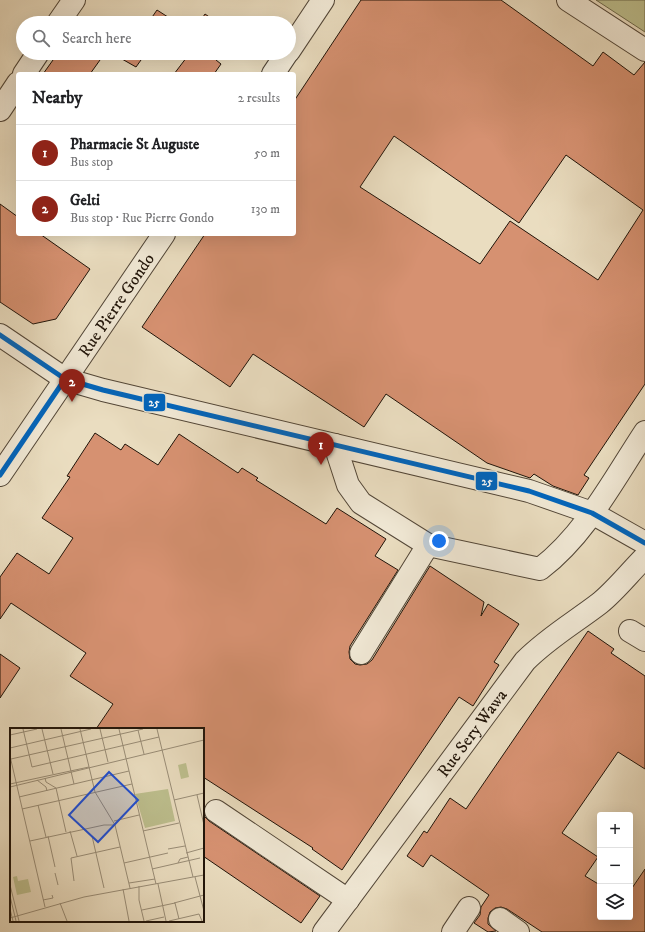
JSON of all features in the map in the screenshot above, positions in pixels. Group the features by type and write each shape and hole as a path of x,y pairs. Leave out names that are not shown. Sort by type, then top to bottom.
{"street":[{"path":"63,16 74,0"},
{"path":"296,40 324,0"},
{"path":"568,0 645,50"},
{"path":"25,72 33,60"},
{"path":"274,72 283,60"},
{"path":"0,110 16,86"},
{"name":"Rue Pierre Gondo","path":"0,475 163,236"},
{"path":"0,335 65,379 111,392 529,490 592,513 645,543"},
{"path":"335,445 348,485 361,503 428,545 540,569 556,556 592,513 645,432"},
{"path":"361,653 428,545"},
{"name":"Rue Sery Wawa","path":"324,932 525,661 552,636 601,602 645,557"},
{"path":"216,811 348,900"},
{"path":"453,932 469,908"},
{"path":"500,920 518,932"}],"green space":[{"path":"596,0 645,0 645,32"}],"building":[{"path":"361,0 501,0 593,66 603,52 634,75 645,62 645,384 584,475 589,478 578,495 553,486 534,474 530,478 487,463 386,394 364,427 253,354 230,387 142,327 204,236 296,236 296,98","holes":["394,136 519,223 566,155 643,210 598,280 510,221 480,264 360,187"]},
{"path":"157,10 166,16 153,16"},
{"path":"53,60 100,60 91,72 44,72"},
{"path":"124,60 141,60 136,67"},
{"path":"185,60 216,60 221,64 215,72 176,72"},
{"path":"0,204 16,216 16,236 43,236 90,269 56,319 33,324 0,302"},
{"path":"95,433 121,450 125,444 158,465 179,434 238,473 242,468 258,478 256,480 326,524 337,508 386,539 375,556 398,570 350,646 350,659 355,664 367,664 372,660 430,566 484,602 481,616 488,604 519,624 494,662 499,665 473,706 459,697 342,870 312,849 313,848 204,778 204,728 97,728 113,704 70,676 86,653 11,603 0,619 0,577 17,553 49,574 73,538 42,518 70,477 67,476"},
{"path":"588,631 614,649 611,653 645,676 645,769 618,752 562,833 597,856 585,876 597,883 597,920 633,920 633,887 645,869 645,932 542,932 507,909 501,907 495,908 490,912 488,918 488,924 496,931 488,932 474,923 480,915 481,907 489,895 431,855 423,867 407,856 424,831 427,833 450,798 466,809"},
{"path":"0,654 20,668 0,698"},
{"path":"204,816 209,821 320,896 301,923 204,857"}],"transit line":[{"name":"25","path":"0,335 65,379 103,390 529,491 592,513 645,543"},
{"name":"25","path":"0,475 65,379"}],"place":[{"name":"Gelti","path":"72,402"},
{"name":"Pharmacie St Auguste","path":"321,465"}]}
